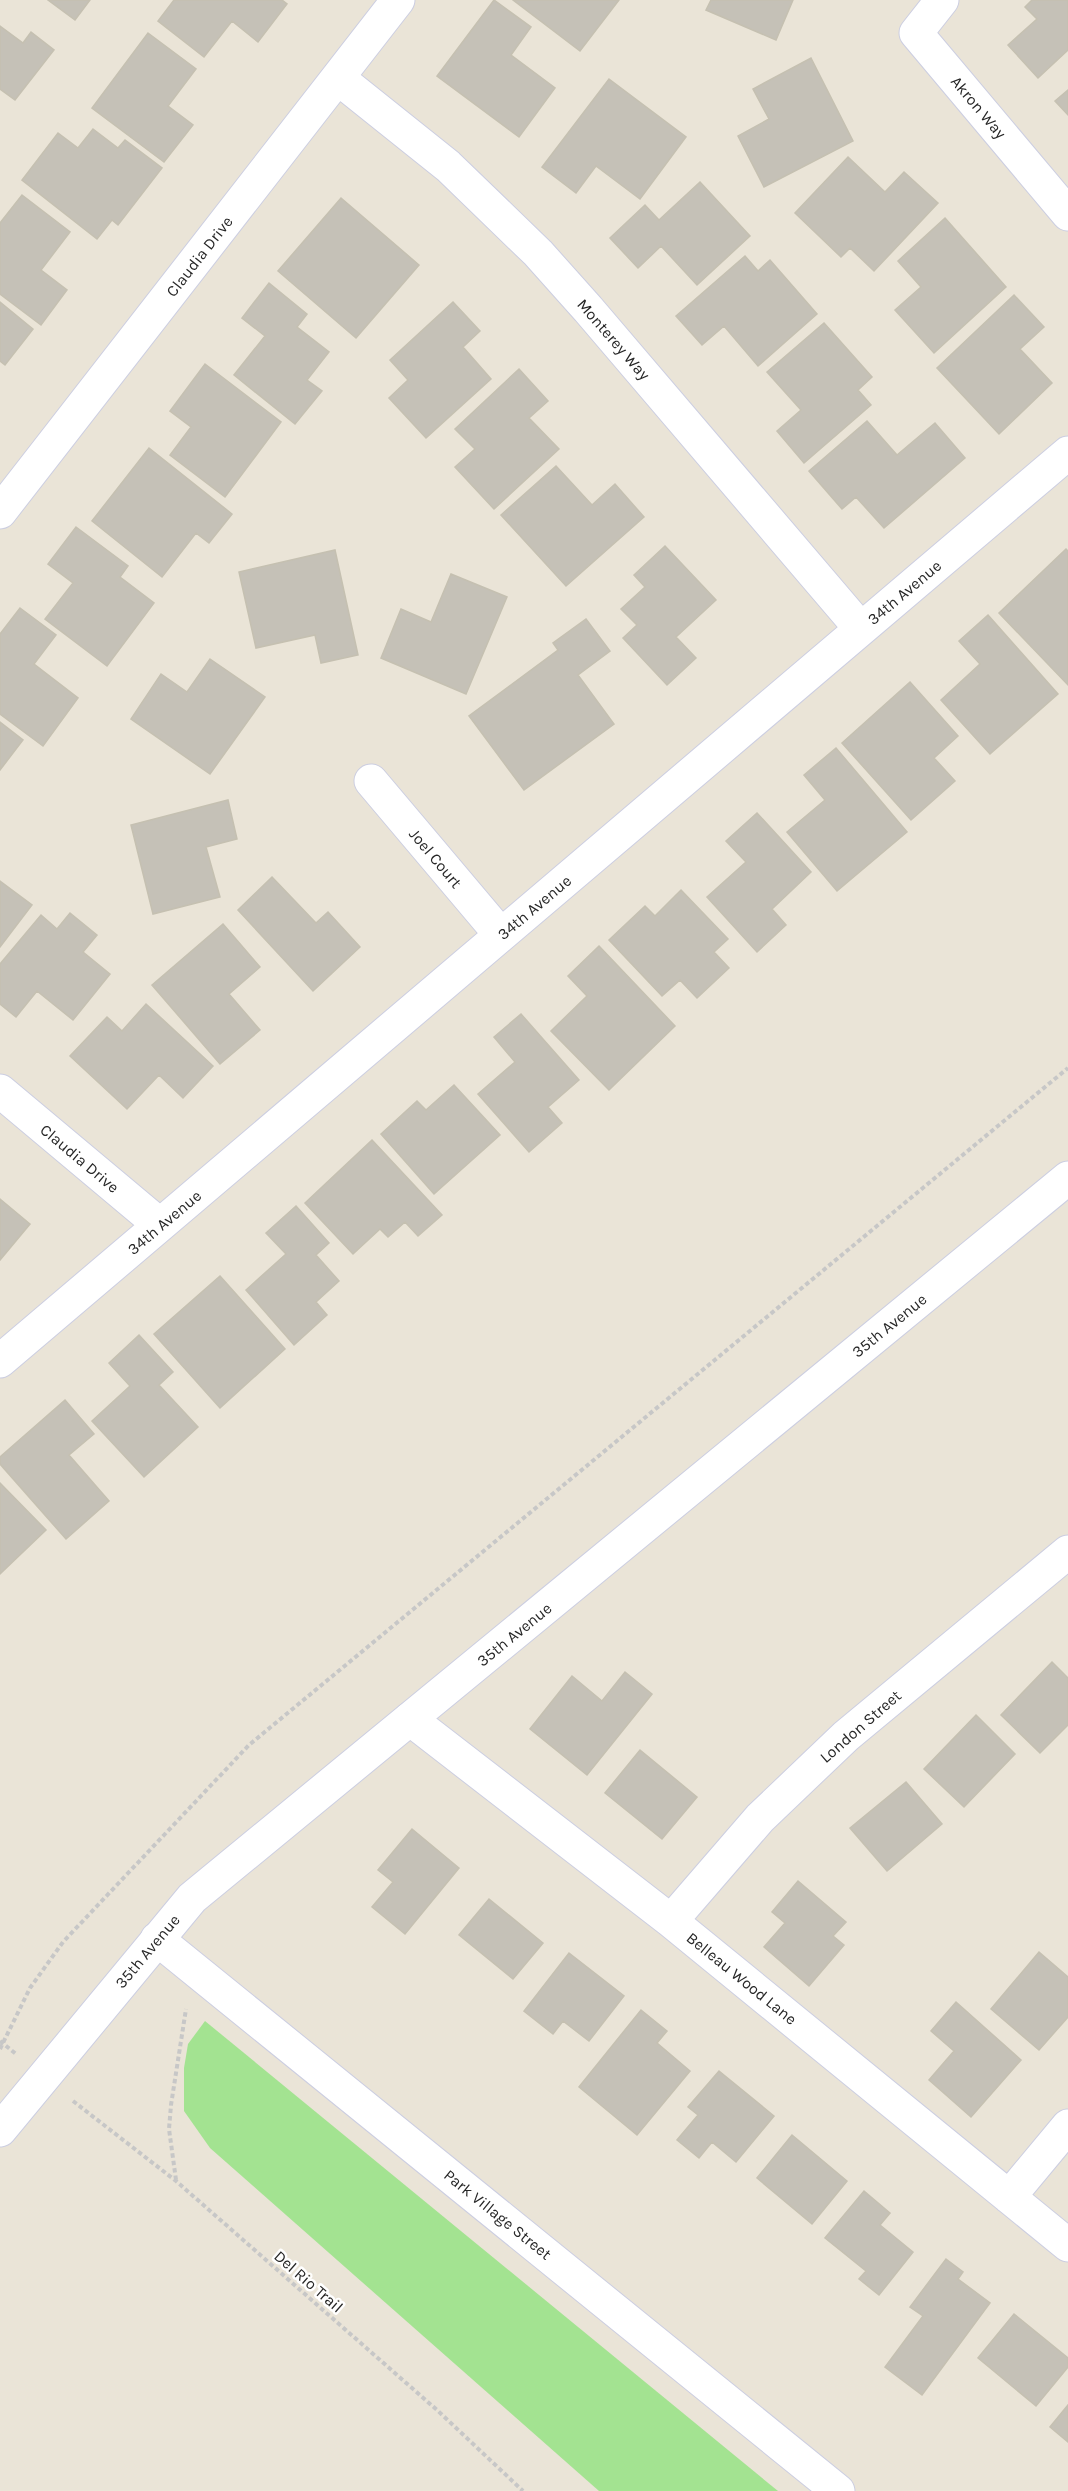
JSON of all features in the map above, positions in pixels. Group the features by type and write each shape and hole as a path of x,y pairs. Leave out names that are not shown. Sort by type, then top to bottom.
{"street":[{"name":"Claudia Drive","path":"0,512 398,0"},
{"name":"Akron Way","path":"942,0 916,33 1068,214"},
{"name":"Monterey Way","path":"338,78 448,166 538,253 861,629"},
{"name":"34th Avenue","path":"0,1361 1068,453"},
{"name":"Joel Court","path":"371,781 501,935"},
{"name":"Claudia Drive","path":"0,1091 160,1225"},
{"name":"35th Avenue","path":"0,2130 192,1898 1068,1178"},
{"name":"London Street","path":"671,1920 760,1818 846,1736 1068,1552"},
{"name":"Belleau Wood Lane","path":"410,1719 671,1920 1068,2245"},
{"name":"Park Village Street","path":"157,1939 837,2491"},
{"path":"1009,2197 1068,2126"}],"path":[{"path":"0,2049 1,2042 30,1988 63,1942 249,1745 1068,1068"},
{"path":"176,2181 169,2129 193,1967"},
{"path":"1,2042 14,2053"},
{"name":"Del Rio Trail","path":"71,2099 176,2181 437,2410 523,2491"}],"green space":[{"path":"205,2021 778,2491 599,2491 210,2148 184,2111 184,2068 188,2044"}],"building":[{"path":"48,0 90,0 75,20"},
{"path":"174,0 282,0 287,4 258,42 232,21 204,57 158,21"},
{"path":"494,0 531,27 511,55 555,88 519,137 437,76"},
{"path":"513,0 619,0 580,51"},
{"path":"711,0 793,0 776,40 706,10"},
{"path":"1032,0 1068,0 1068,50 1038,78 1008,45 1037,19 1025,7"},
{"path":"0,26 23,43 31,32 54,50 15,100 0,89"},
{"path":"148,33 196,69 168,106 193,125 164,162 92,108"},
{"path":"811,58 853,141 764,187 738,136 769,119 753,89"},
{"path":"609,79 686,137 640,199 596,166 576,193 542,167"},
{"path":"1068,90 1068,115 1055,101"},
{"path":"93,129 118,148 125,140 162,168 118,225 112,220 97,239 22,180 58,133 78,148"},
{"path":"848,157 885,192 904,172 938,203 874,271 850,248 841,257 795,213"},
{"path":"700,182 750,236 697,285 661,246 638,268 610,238 645,205 659,220"},
{"path":"22,195 70,232 41,270 67,290 41,325 0,294 0,223"},
{"path":"341,198 419,265 356,338 278,271"},
{"path":"945,218 1006,287 934,353 895,310 921,287 898,261"},
{"path":"745,256 758,271 770,260 817,314 758,366 724,326 702,345 676,316"},
{"path":"269,283 307,314 297,327 329,352 307,380 322,391 295,424 234,375 265,336 242,318"},
{"path":"1014,295 1044,327 1020,349 1052,383 999,434 937,368"},
{"path":"0,302 33,329 5,365 0,361"},
{"path":"453,302 480,331 463,347 491,379 426,438 389,398 408,380 390,360"},
{"path":"824,323 872,377 858,390 871,405 804,463 777,431 801,410 767,372"},
{"path":"205,364 281,422 225,497 170,455 191,427 170,411"},
{"path":"519,369 548,401 529,418 559,449 494,509 455,467 475,449 455,429"},
{"path":"867,421 897,455 935,423 965,458 884,528 856,497 842,509 809,471"},
{"path":"149,448 232,514 209,543 196,533 162,577 92,521"},
{"path":"556,466 592,505 615,484 644,517 566,586 501,515"},
{"path":"76,527 128,566 120,577 154,603 107,666 45,619 73,583 48,564"},
{"path":"665,546 716,600 676,637 696,658 667,685 623,638 637,625 621,609 645,587 634,575"},
{"path":"1066,549 1068,551 1068,685 999,613"},
{"path":"335,550 358,655 321,663 315,635 256,648 239,572"},
{"path":"451,574 507,597 466,694 381,658 401,609 431,622"},
{"path":"20,608 56,635 34,664 78,698 43,746 0,714 0,634"},
{"path":"988,615 1058,694 990,754 941,700 980,664 959,641"},
{"path":"586,619 610,651 578,675 614,724 524,790 469,716 558,650 553,643"},
{"path":"210,659 265,697 210,774 131,719 161,674 187,692"},
{"path":"910,682 958,736 934,758 955,781 911,820 842,743"},
{"path":"0,722 23,740 0,770"},
{"path":"836,748 907,832 837,891 787,832 825,800 804,775"},
{"path":"228,800 237,839 206,847 220,897 153,914 131,825"},
{"path":"757,813 811,872 772,909 786,925 757,952 707,897 746,862 726,841"},
{"path":"272,877 316,923 328,912 360,947 313,991 238,910"},
{"path":"0,881 32,905 0,947"},
{"path":"681,890 728,939 714,952 729,968 697,998 680,980 662,996 609,940 645,906 655,916"},
{"path":"70,913 97,935 83,952 110,974 73,1020 37,991 16,1017 0,1004 0,964 41,915 57,929"},
{"path":"223,924 260,967 229,994 260,1030 220,1064 152,985"},
{"path":"599,946 675,1026 609,1090 551,1031 587,996 568,976"},
{"path":"146,1004 213,1066 183,1098 159,1075 127,1109 70,1056 107,1017 122,1031"},
{"path":"521,1014 579,1080 548,1107 562,1123 529,1152 478,1094 515,1062 494,1037"},
{"path":"454,1085 500,1135 434,1194 381,1134 417,1101 426,1110"},
{"path":"372,1140 442,1215 418,1236 405,1222 388,1237 380,1229 353,1254 305,1203"},
{"path":"0,1199 30,1224 0,1260"},
{"path":"296,1206 329,1243 316,1255 339,1281 316,1302 327,1315 294,1345 246,1290 286,1254 266,1233"},
{"path":"220,1276 285,1349 220,1408 154,1334"},
{"path":"139,1335 173,1372 159,1385 198,1427 144,1477 92,1421 130,1386 109,1363"},
{"path":"65,1400 94,1434 69,1455 109,1501 66,1539 0,1464 0,1457"},
{"path":"0,1483 46,1530 0,1574"},
{"path":"1052,1662 1068,1678 1068,1725 1040,1753 1001,1715"},
{"path":"625,1672 652,1694 587,1775 530,1729 572,1676 602,1701"},
{"path":"976,1715 1015,1754 964,1807 924,1769"},
{"path":"640,1750 697,1797 662,1839 605,1793"},
{"path":"906,1782 942,1824 887,1871 850,1828"},
{"path":"412,1829 459,1868 405,1934 372,1907 393,1882 378,1870"},
{"path":"798,1881 846,1922 833,1936 844,1945 809,1986 764,1947 785,1923 772,1912"},
{"path":"489,1899 543,1943 513,1979 459,1935"},
{"path":"1039,1952 1068,1977 1068,2017 1039,2050 991,2009"},
{"path":"569,1953 624,1996 589,2041 563,2021 553,2034 524,2011"},
{"path":"956,2002 1021,2060 971,2117 929,2080 954,2051 931,2031"},
{"path":"641,2010 667,2031 657,2043 690,2071 637,2135 579,2087"},
{"path":"719,2071 774,2116 736,2162 712,2142 699,2158 677,2140 698,2115 688,2107"},
{"path":"792,2135 847,2181 812,2224 757,2178"},
{"path":"864,2191 890,2213 880,2225 913,2252 879,2295 859,2279 866,2271 825,2238"},
{"path":"946,2259 963,2272 958,2279 990,2303 922,2395 885,2367 923,2316 910,2307"},
{"path":"1014,2314 1068,2358 1068,2367 1036,2406 978,2358"},
{"path":"1068,2405 1068,2442 1050,2427"}]}
